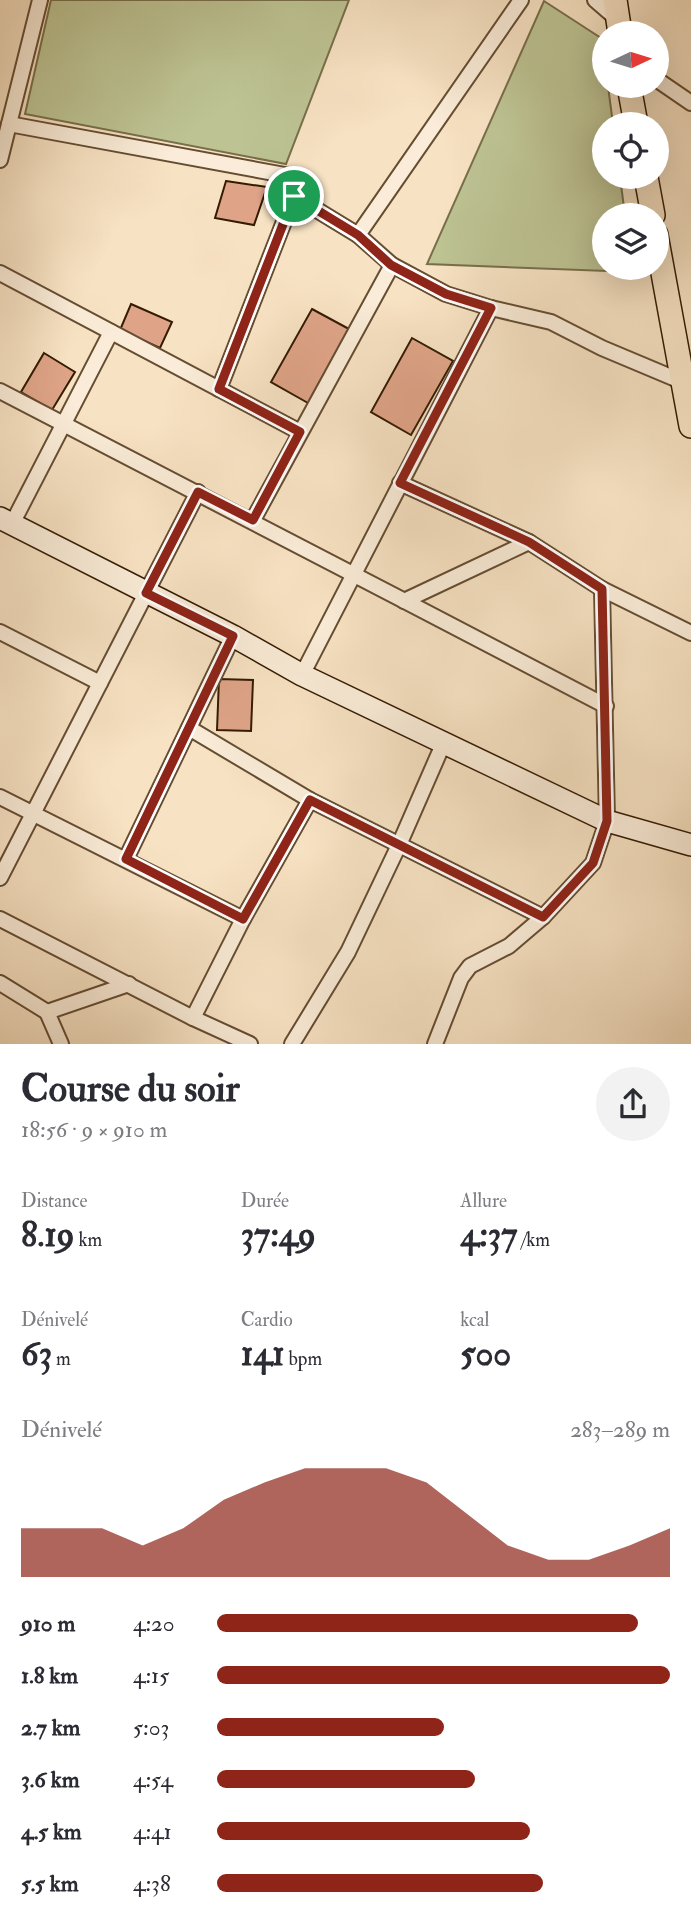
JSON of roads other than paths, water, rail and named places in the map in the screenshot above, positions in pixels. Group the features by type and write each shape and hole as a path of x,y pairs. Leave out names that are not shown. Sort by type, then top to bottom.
{"main road":[{"path":"664,280 691,426"}],"street":[{"path":"0,160 40,0"},
{"path":"358,235 521,0"},
{"path":"595,0 618,17"},
{"path":"669,88 691,103"},
{"path":"9,124 290,176 296,182 294,196 219,389"},
{"path":"294,196 358,235 391,265 446,294 551,322 602,348 683,382"},
{"path":"253,520 391,265"},
{"path":"0,273 300,432"},
{"path":"302,675 491,308"},
{"path":"111,332 64,424 6,521 233,636 302,675 607,821 691,845"},
{"path":"0,391 253,520 352,575 606,706"},
{"path":"400,483 529,542 602,589 691,633"},
{"path":"0,878 198,492"},
{"path":"404,601 529,542"},
{"path":"435,1044 461,978 470,966 509,946 543,917 593,863 607,821 602,589"},
{"path":"0,632 100,683"},
{"path":"126,859 233,636"},
{"path":"189,728 310,800 543,917"},
{"path":"292,1044 348,952 444,742"},
{"path":"0,797 243,919"},
{"path":"193,1018 243,919 310,800"},
{"path":"0,919 193,1018 250,1044"},
{"path":"0,983 47,1012 61,1044"},
{"path":"47,1012 129,984"}]}
